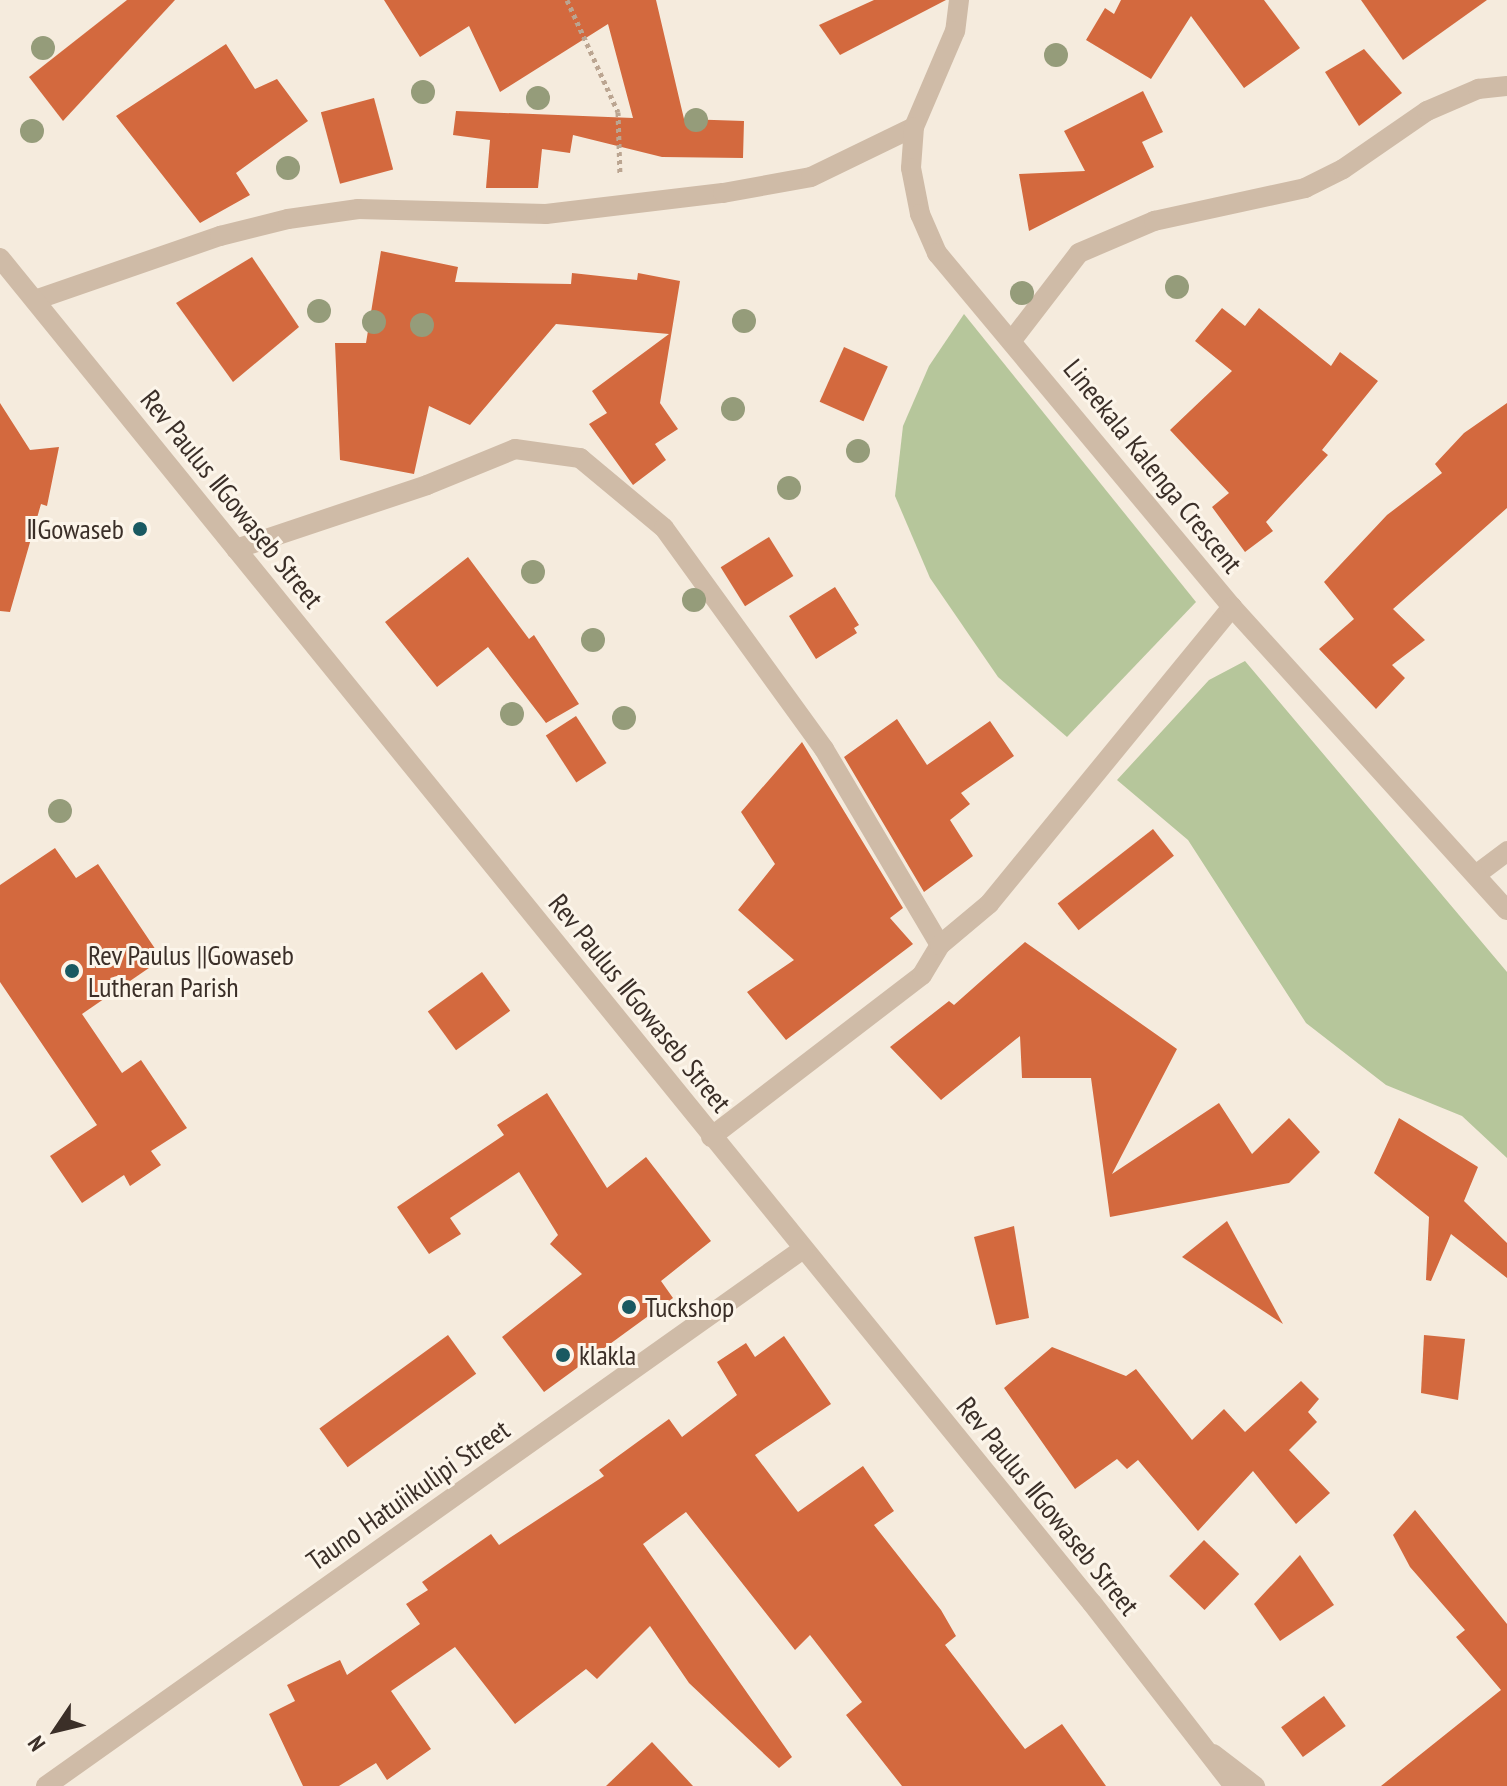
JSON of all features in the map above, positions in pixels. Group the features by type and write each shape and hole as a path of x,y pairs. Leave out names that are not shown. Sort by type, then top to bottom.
{"street":[{"name":"Lineekala Kalenga Crescent","path":"959,0 955,31 914,127 911,168 920,214 937,253 1013,339 1232,607 1507,910"},
{"path":"1013,339 1079,253 1154,221 1305,188 1343,169 1427,111 1478,89 1507,86"},
{"path":"35,300 220,236 288,219 358,209 546,214 621,207 811,177 914,127"},
{"name":"Rev Paulus ǁGowaseb Street","path":"0,258 1234,1786"},
{"path":"236,549 427,485 515,449 580,458 664,528 824,749 940,945"},
{"path":"711,1137 922,975 940,945 989,904 1232,607"},
{"path":"1477,874 1507,851"},
{"name":"Tauno Hatuiikulipi Street","path":"52,1784 803,1249"},
{"path":"1204,1747 1255,1786"}],"path":[{"path":"567,0 618,112 621,207"}],"green space":[{"path":"964,314 1196,602 1067,737 998,677 930,578 895,496 903,426 929,366"},
{"path":"1245,661 1507,972 1507,1158 1462,1116 1386,1085 1306,1023 1188,840 1117,780 1209,680"}],"building":[{"path":"127,0 175,0 63,121 29,77"},
{"path":"384,0 656,0 684,119 744,121 743,158 662,157 573,135 570,153 542,149 538,188 486,188 490,140 453,135 456,111 633,118 608,24 500,92 469,26 420,57"},
{"path":"874,0 946,0 840,55 819,25"},
{"path":"1121,0 1264,0 1300,48 1244,88 1191,16 1151,79 1086,40 1105,8 1114,14"},
{"path":"1361,0 1487,0 1403,60"},
{"path":"226,44 255,89 277,79 308,121 236,173 250,195 200,223 116,116"},
{"path":"1364,49 1402,93 1359,126 1325,72"},
{"path":"1143,91 1163,132 1142,142 1154,167 1029,231 1019,174 1085,171 1064,131"},
{"path":"374,98 393,169 340,184 321,112"},
{"path":"381,251 458,267 455,282 571,284 572,273 637,280 638,273 680,281 660,403 678,429 655,444 666,460 633,485 589,424 607,413 592,391 669,334 556,324 470,425 429,406 414,474 340,460 335,343 366,343"},
{"path":"252,257 299,327 233,382 176,303"},
{"path":"1222,308 1245,326 1259,308 1331,366 1340,352 1378,381 1322,450 1328,455 1266,522 1273,531 1245,552 1212,507 1229,493 1170,430 1232,371 1195,341"},
{"path":"844,347 888,367 863,421 820,402"},
{"path":"0,403 30,450 59,447 47,506 41,504 10,612 0,611"},
{"path":"1507,403 1507,508 1393,609 1425,640 1392,665 1405,678 1376,709 1319,649 1354,619 1324,582 1387,515 1442,473 1435,464 1464,433"},
{"path":"769,537 793,576 745,606 721,567"},
{"path":"468,557 529,639 534,635 579,704 546,723 488,647 437,687 385,622"},
{"path":"835,587 859,625 854,628 857,633 816,659 789,616"},
{"path":"576,716 606,763 576,783 546,736"},
{"path":"897,719 927,765 990,721 1014,756 961,793 970,804 950,820 973,856 924,892 844,757"},
{"path":"802,742 903,908 890,918 913,944 786,1040 747,992 794,960 738,910 775,864 741,812"},
{"path":"1153,829 1174,856 1079,930 1058,903"},
{"name":"Rev Paulus ||Gowaseb Lutheran Parish","path":"55,848 76,878 98,864 162,959 82,1014 122,1073 141,1060 187,1128 151,1151 161,1165 130,1186 124,1175 82,1203 50,1156 97,1125 0,982 0,885"},
{"path":"1025,942 1177,1049 1112,1174 1219,1103 1252,1154 1289,1118 1320,1152 1289,1183 1110,1217 1091,1078 1022,1078 1020,1036 941,1100 890,1047 949,1001 954,1005"},
{"path":"482,972 510,1011 456,1050 428,1011"},
{"path":"547,1093 607,1188 646,1157 711,1241 661,1281 673,1298 544,1392 502,1337 582,1274 550,1244 558,1235 519,1172 450,1218 461,1234 429,1254 397,1207 504,1135 497,1125"},
{"path":"1399,1118 1478,1167 1464,1201 1507,1243 1507,1278 1451,1234 1431,1281 1426,1280 1429,1217 1374,1173"},
{"path":"1227,1221 1283,1324 1182,1257"},
{"path":"1014,1226 1029,1318 996,1325 974,1237"},
{"path":"448,1335 476,1374 348,1467 319,1428"},
{"path":"1424,1335 1465,1339 1458,1400 1421,1393"},
{"path":"784,1336 831,1404 755,1455 798,1512 863,1466 894,1511 874,1525 941,1610 956,1636 945,1645 1025,1749 1062,1724 1106,1786 902,1786 846,1715 862,1702 810,1635 795,1650 686,1512 643,1544 792,1757 779,1768 689,1683 650,1626 597,1679 586,1669 515,1724 455,1647 391,1691 431,1749 387,1780 376,1763 339,1786 303,1786 269,1714 295,1701 287,1685 340,1660 347,1675 420,1624 406,1604 428,1590 422,1582 491,1534 499,1545 604,1476 599,1470 669,1419 682,1437 737,1395 717,1362 746,1343 755,1357"},
{"path":"1052,1347 1126,1376 1136,1369 1192,1440 1224,1409 1245,1432 1301,1381 1319,1399 1308,1412 1317,1422 1289,1450 1330,1493 1296,1524 1253,1471 1198,1531 1138,1460 1127,1469 1117,1459 1075,1489 1004,1388"},
{"path":"1415,1510 1507,1624 1507,1786 1381,1786 1501,1690 1456,1637 1465,1630 1410,1567 1393,1535"},
{"path":"1204,1540 1239,1574 1205,1610 1169,1576"},
{"path":"1300,1555 1334,1605 1280,1641 1254,1604"},
{"path":"1324,1696 1346,1726 1303,1757 1281,1727"},
{"path":"652,1742 693,1786 606,1786"}],"place":[{"name":"ǁGowaseb","path":"140,529"},
{"name":"Rev Paulus ||Gowaseb Lutheran Parish","path":"72,971"},
{"name":"Tuckshop","path":"629,1307"},
{"name":"klakla","path":"563,1355"}]}
